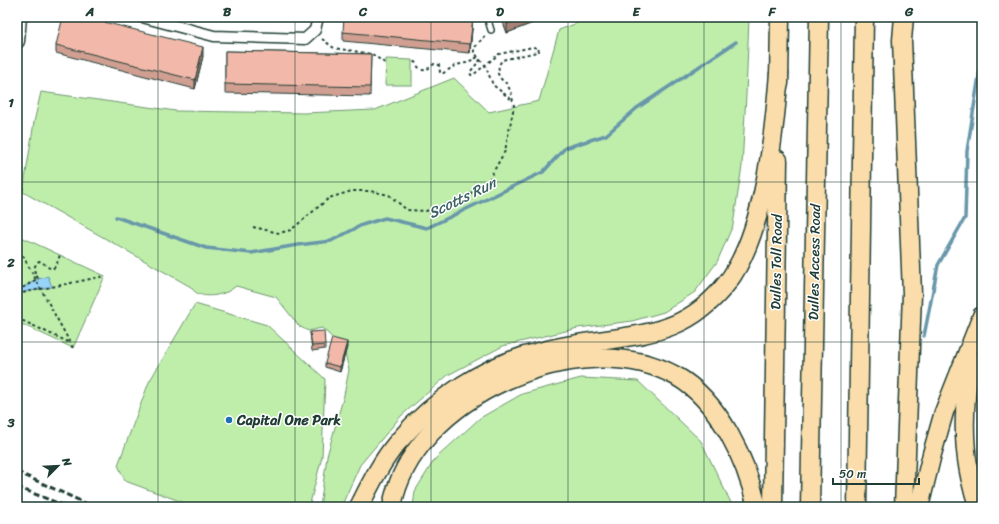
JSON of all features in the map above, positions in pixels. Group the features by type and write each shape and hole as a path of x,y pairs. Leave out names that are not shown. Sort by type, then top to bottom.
{"highway":[{"name":"Dulles Toll Road","path":"772,507 780,17"},
{"name":"Dulles Access Road","path":"810,507 819,17"},
{"path":"857,507 864,17"},
{"path":"904,17 902,40 912,294 904,507"},
{"path":"359,507 382,464 396,444 412,426 451,393 479,376 518,358 541,351 662,330 681,322 713,299 738,266 748,243 756,218 768,165 775,119 779,72"},
{"path":"919,507 944,412 982,317"},
{"path":"979,507 965,450 964,423 971,362 982,317"},
{"path":"392,507 400,479 415,450 433,430 461,405 497,384 532,370 568,362 605,359 629,361 660,369 683,380 698,393 711,408 733,443 748,476 757,507"}],"main road":[{"path":"17,42 19,17"}],"street":[{"path":"142,17 214,36 305,39 315,30 318,17"}],"lane":[{"path":"487,17 490,30"}],"path":[{"path":"490,30 474,48 474,52 485,65 493,85 513,100"},
{"path":"314,31 326,43 334,48 372,54 386,64"},
{"path":"253,227 279,233 291,230 329,198 352,191 370,190 389,195 407,210 426,211 458,201 487,183 504,151 514,106 511,92 507,84 498,74 499,65 502,60 537,52 538,48 533,47 499,54 471,75 470,72 480,60"},
{"path":"412,62 415,62 418,68 423,71 426,71 434,64 439,64 440,72 442,74 456,65 466,63 478,57"},
{"path":"17,245 73,348"},
{"path":"36,280 38,278 35,274 34,268 36,264 39,261 44,263 48,268 52,269 56,266 60,255"},
{"path":"17,294 105,276"},
{"path":"17,290 36,280"},
{"path":"17,318 70,343"}],"green space":[{"path":"593,17 749,17 742,166 733,225 717,262 695,292 664,312 632,321 578,328 503,346 448,375 401,416 360,465 341,507 320,507 327,456 344,395 349,370 344,349 322,328 308,331 299,326 276,297 236,286 227,292 220,294 206,296 201,295 194,291 191,287 23,192 34,122 41,92 176,111 304,113 375,110 454,78 489,112 539,101 559,30"},
{"path":"386,59 412,60 412,85 385,85"},
{"path":"17,235 105,276 73,348 17,322"},
{"name":"Capital One Park","path":"195,304 267,325 325,379 322,457 309,507 196,507 125,481 118,465 149,382"},
{"path":"581,378 638,381 701,441 733,507 413,507 415,491 435,459 480,418 522,394"}],"water":[{"path":"48,276 52,287 20,293 19,290 36,280"}],"building":[{"path":"63,17 84,17 203,47 195,80 56,45"},
{"path":"344,17 473,17 470,44 343,32"},
{"path":"504,17 524,17 507,24"},
{"path":"225,51 371,54 370,87 225,84"},
{"path":"324,331 325,345 312,346 310,332"},
{"path":"332,338 347,342 340,367 325,363"}],"waterway":[{"name":"Scotts Run","path":"116,217 206,248 251,253 331,241 362,225 385,218 427,228 543,172 565,148 606,135 637,108 736,42"},
{"path":"924,336 938,265 965,218 967,151 982,57"}],"railway":[{"path":"17,472 94,507"},
{"path":"17,487 68,507"}],"place":[{"name":"Capital One Park","path":"229,420"}]}
